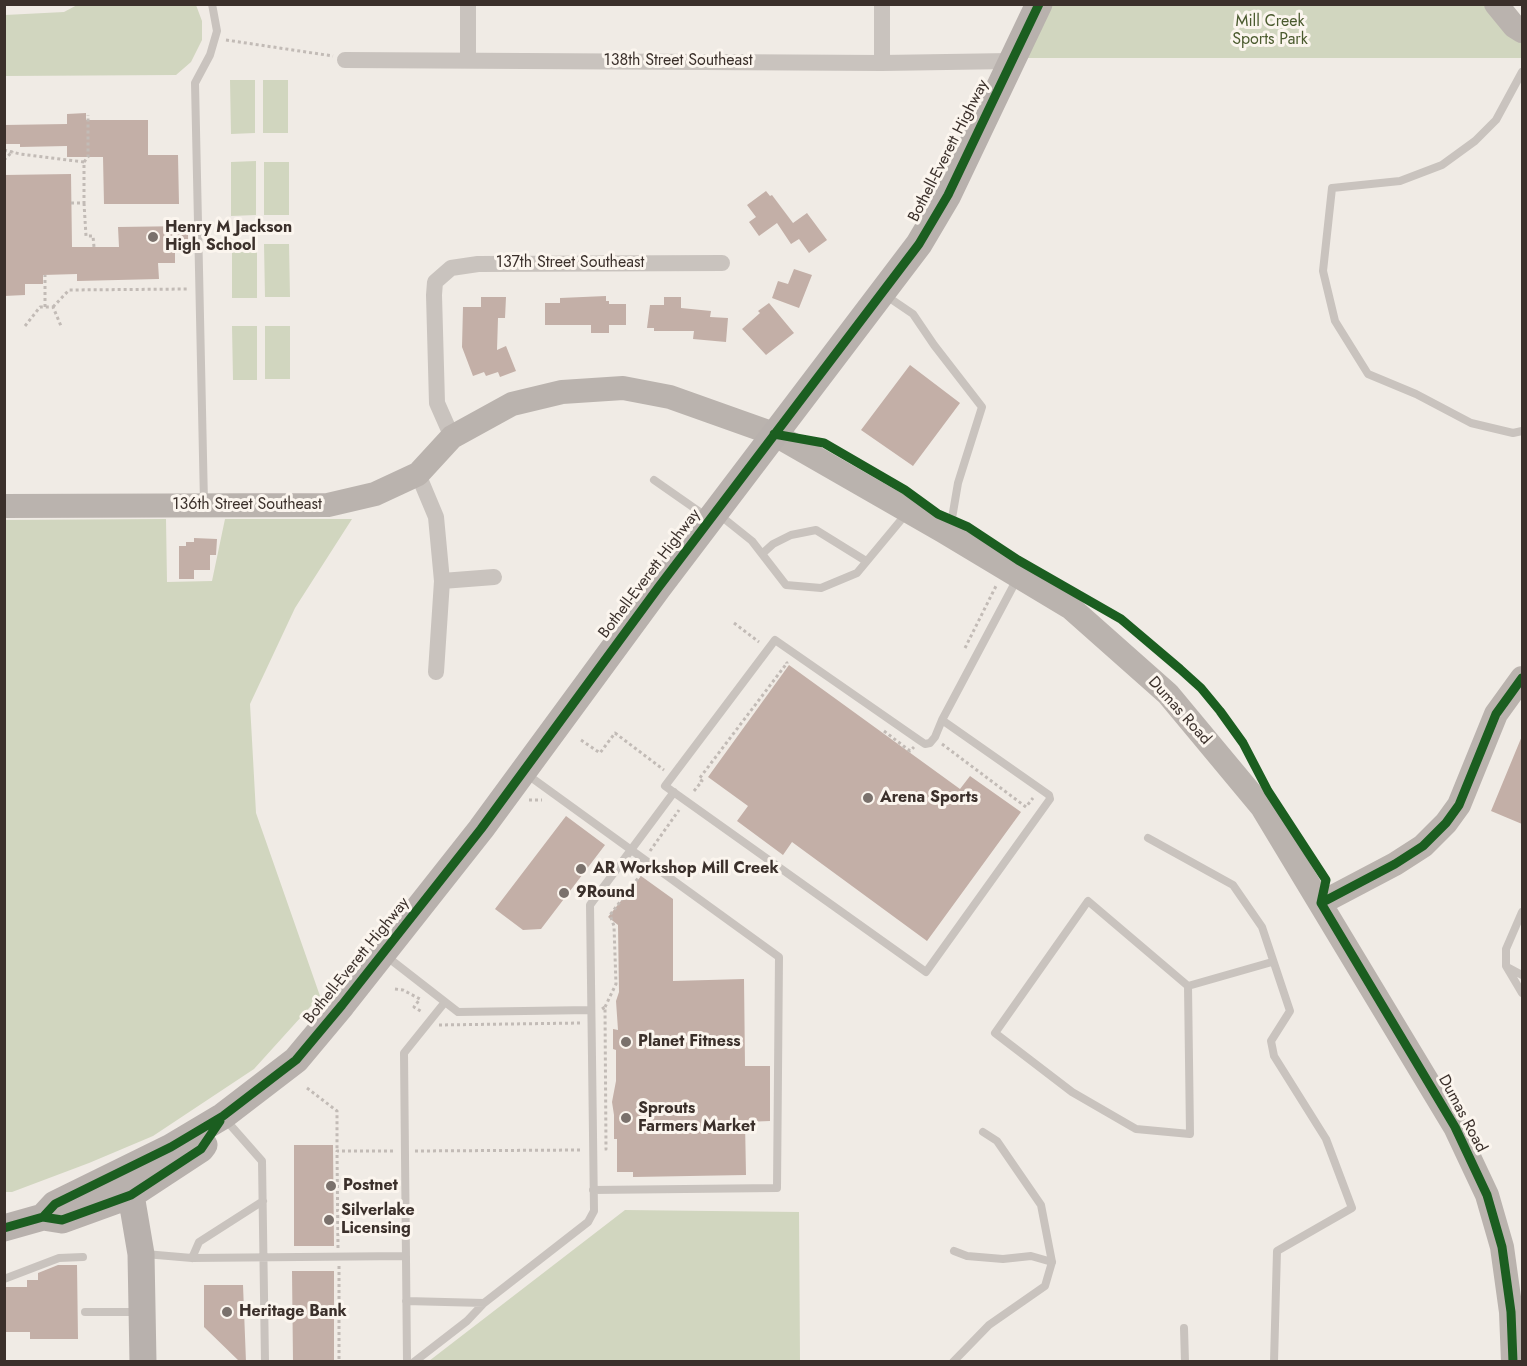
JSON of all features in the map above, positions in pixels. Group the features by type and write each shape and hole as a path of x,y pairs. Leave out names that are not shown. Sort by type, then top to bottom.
{"main road":[{"name":"Bothell-Everett Highway","path":"44,1217 55,1204 171,1147 223,1116 296,1060 383,954 481,829 522,770 919,244 948,195 1039,4"},
{"name":"Bothell-Everett Highway","path":"4,1228 44,1217 62,1220 131,1195 201,1149 223,1116"},
{"path":"143,1362 141,1254 131,1195 171,1147"}],"street":[{"path":"468,4 468,60"},
{"path":"882,4 882,63"},
{"path":"1496,4 1522,32"},
{"name":"138th Street Southeast","path":"345,60 882,63 1011,61"},
{"name":"137th Street Southeast","path":"452,437 437,403 434,295 435,282 451,268 478,264 722,263"},
{"name":"136th Street Southeast","path":"4,506 328,505 375,494 418,474 452,437 512,405 562,392 623,388 670,397 774,434"},
{"name":"Dumas Road","path":"774,434 949,535 1007,580 1071,608 1168,694 1262,807 1455,1127 1487,1195 1502,1247 1513,1362"},
{"path":"418,474 436,517 442,581 436,672"},
{"path":"442,581 494,577"},
{"path":"1321,903 1395,864 1423,846 1446,823 1459,805 1496,714 1522,678"}],"lane":[{"path":"204,504 195,83 210,55 217,31 212,4"},
{"path":"1522,72 1496,120 1475,141 1442,165 1400,181 1332,188 1323,271 1335,321 1368,374 1416,394 1471,423 1514,433 1522,431"},
{"path":"882,293 913,314 982,407 958,483 949,535"},
{"path":"654,480 752,542 786,585 821,588 857,573 908,511"},
{"path":"763,554 773,544 791,535 816,530 866,561"},
{"path":"942,720 1049,795 1050,802 926,972 665,786 775,640 925,744 930,743 935,737 942,720 1007,580"},
{"path":"522,770 779,957 777,1188 593,1190"},
{"path":"414,1362 467,1321 484,1303 588,1222 594,1211 590,905 674,792"},
{"path":"1148,838 1233,885 1262,927 1290,1011 1271,1041 1274,1056 1326,1139 1352,1208 1277,1251 1274,1362"},
{"path":"1088,901 1188,986 1190,1134 1136,1128 1072,1092 995,1033 1088,901"},
{"path":"1522,912 1506,949 1506,966 1522,993"},
{"path":"383,954 458,1012 591,1013"},
{"path":"1188,986 1272,962"},
{"path":"1506,966 1522,975"},
{"path":"406,1362 404,1053 445,1002"},
{"path":"223,1116 262,1161 265,1362"},
{"path":"953,1362 989,1325 1045,1286 1052,1262 1041,1206 997,1141 983,1132"},
{"path":"192,1258 199,1242 263,1202"},
{"path":"954,1251 967,1256 1003,1259 1031,1256 1052,1262"},
{"path":"141,1254 192,1258 406,1256"},
{"path":"4,1279 59,1258 83,1257"},
{"path":"406,1301 484,1303"},
{"path":"85,1312 143,1312"},
{"path":"1184,1328 1185,1362"}],"path":[{"path":"215,38 339,57 345,60"},
{"path":"88,115 88,157 84,162 84,203 86,236 93,236 94,246"},
{"path":"4,150 84,162"},
{"path":"4,160 13,151"},
{"path":"71,203 84,203"},
{"path":"45,275 45,307"},
{"path":"25,326 40,307 53,307 69,290 190,289"},
{"path":"53,307 61,326"},
{"path":"962,656 1007,580"},
{"path":"643,860 702,781 699,779 789,663 734,623"},
{"path":"883,731 910,751 919,740"},
{"path":"581,740 600,753 615,733 694,791"},
{"path":"935,737 942,745 1026,807 1040,789"},
{"path":"337,1151 606,1149 605,1006 591,1013 580,1024 440,1025 414,1007 420,999 403,990 395,989"},
{"path":"307,1088 337,1111 339,1362"}],"green space":[{"path":"79,4 196,5 202,21 202,40 191,62 176,75 5,76 5,15 64,12"},
{"name":"Mill Creek Sports Park","path":"1045,4 1492,5 1522,36 1522,58 1018,58"},
{"path":"230,80 255,80 255,133 231,134"},
{"path":"263,80 288,80 288,133 263,133"},
{"path":"256,161 256,215 231,216 231,162"},
{"path":"264,162 289,162 289,215 264,215"},
{"path":"232,244 257,244 257,298 232,298"},
{"path":"264,244 289,244 290,297 265,297"},
{"path":"232,326 257,326 257,380 233,380"},
{"path":"265,326 290,326 290,379 265,379"},
{"path":"166,519 167,582 212,581 225,519 352,519 295,608 250,704 256,813 320,996 254,1069 153,1136 89,1163 12,1192 5,1192 5,520"},
{"path":"625,1210 799,1212 800,1361 429,1361"}],"building":[{"path":"86,113 86,120 148,120 148,155 178,155 179,204 104,204 103,157 67,157 67,146 20,147 20,144 4,144 4,125 67,124 67,114"},
{"name":"Henry M Jackson High School","path":"71,174 72,247 119,247 118,227 188,226 188,247 175,247 175,263 158,263 159,279 77,281 77,274 43,275 43,284 25,284 25,295 4,296 4,175"},
{"path":"766,191 770,196 772,195 793,223 807,213 827,240 809,253 799,239 791,244 777,223 759,236 749,222 756,217 747,205"},
{"path":"794,269 812,275 799,308 772,298 778,281 788,284"},
{"path":"606,296 609,304 626,304 626,325 609,325 609,333 591,333 591,325 545,325 545,303 560,303 560,298"},
{"path":"481,297 506,297 505,318 498,318 497,350 506,346 516,371 500,377 498,372 486,376 484,372 473,376 462,347 463,307 481,307"},
{"path":"664,297 681,297 681,308 711,311 710,317 728,318 726,342 693,339 694,331 654,331 654,328 647,328 650,305 664,305"},
{"path":"769,303 794,333 766,355 742,329 760,313 758,311"},
{"path":"910,365 960,403 913,466 861,430"},
{"path":"194,538 217,539 216,555 210,555 210,570 194,570 194,579 179,579 179,546 186,546 186,542 194,542"},
{"name":"Arena Sports","path":"789,665 960,789 970,776 1021,812 927,941 792,842 783,855 737,821 748,806 708,777"},
{"path":"1522,736 1522,824 1491,811"},
{"path":"566,816 605,845 541,929 523,930 495,909"},
{"path":"641,876 673,899 673,981 744,979 745,1066 770,1066 770,1121 745,1122 746,1175 633,1177 633,1172 617,1172 617,1139 614,1139 612,1102 616,1081 613,1029 618,1030 616,1001 619,992 618,925 608,917"},
{"path":"294,1145 333,1145 334,1246 294,1246"},
{"path":"58,1265 77,1265 78,1339 30,1339 30,1332 4,1332 4,1287 27,1287 27,1280 38,1280 38,1273"},
{"path":"292,1271 334,1271 334,1362 293,1362"},
{"path":"204,1285 243,1285 246,1362 240,1362 204,1327"}],"cycle path":[{"path":"43,1217 55,1204 171,1147 223,1116 296,1060 342,1005 481,829 658,588 919,244 948,195 1039,4"},
{"path":"774,434 824,443 905,490 938,514 968,527 1018,560 1121,619 1180,669 1201,688 1243,743 1268,791 1326,880 1321,903"},
{"path":"1321,903 1395,864 1423,846 1446,823 1459,805 1496,714 1522,678"},
{"path":"1321,903 1455,1127 1487,1195 1502,1247 1511,1312 1513,1362"},
{"path":"4,1228 43,1217 62,1220 131,1195 201,1149 220,1121"}],"place":[{"name":"Henry M Jackson High School","path":"153,237"},
{"name":"Arena Sports","path":"868,798"},
{"name":"AR Workshop Mill Creek","path":"581,869"},
{"name":"9Round","path":"564,893"},
{"name":"Planet Fitness","path":"626,1042"},
{"name":"Sprouts Farmers Market","path":"626,1118"},
{"name":"Postnet","path":"331,1186"},
{"name":"Silverlake Licensing","path":"329,1220"},
{"name":"Heritage Bank","path":"227,1312"}]}
